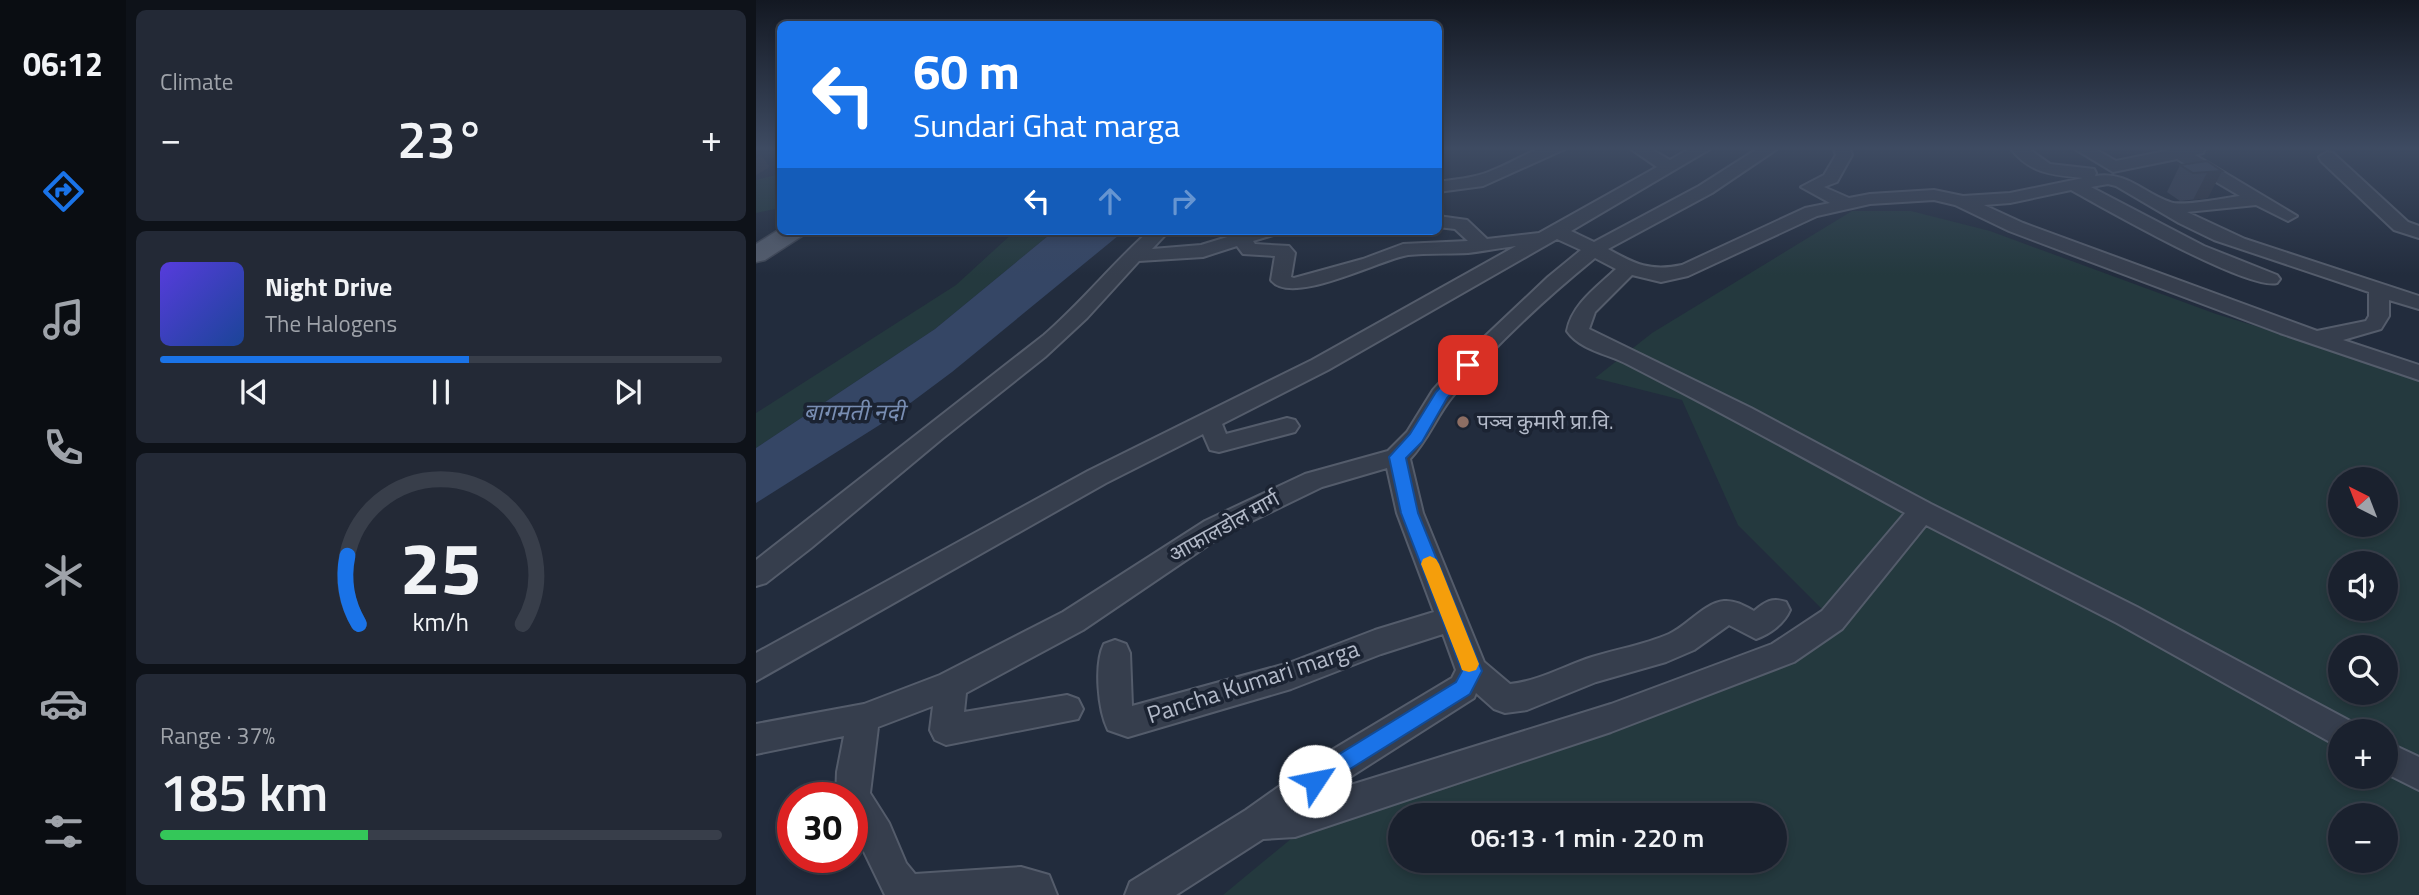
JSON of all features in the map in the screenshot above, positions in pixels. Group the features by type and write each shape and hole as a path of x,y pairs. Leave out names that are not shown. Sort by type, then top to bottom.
{"main road":[{"path":"756,255 788,235"}],"street":[{"path":"756,668 1097,477 1320,365 1627,191"},
{"path":"1702,191 1594,248 1555,281 1468,365 1441,395 1416,438 1397,457 1410,513 1472,671 1505,699 1527,696 1592,670 1642,657 1683,641 1724,613 1734,614 1756,626 1776,610"},
{"path":"1818,191 1845,203"},
{"path":"1242,240 1250,250 1282,250 1285,253 1281,280 1293,284 1370,263 1402,250 1483,245 1550,234 1594,248 1628,268 1661,276 1688,270 1797,217 1845,203 1920,194 1961,201 2010,198 2046,191"},
{"path":"2086,191 2197,250 2270,279"},
{"path":"2137,191 2224,238 2419,303"},
{"path":"2247,191 2288,216"},
{"path":"2363,191 2401,226 2419,232"},
{"path":"2169,209 2259,199"},
{"path":"1961,201 2016,227 2288,328 2328,337 2374,325 2379,316 2379,290"},
{"path":"1442,222 1461,224 1483,245"},
{"path":"756,575 818,530 935,431 1051,341 1096,299 1131,257 1156,235"},
{"path":"1131,257 1203,251 1255,235"},
{"path":"1628,268 1580,318 1578,331 1592,341 1628,355 1743,414 1922,511 2127,615 2328,725"},
{"path":"2306,332 2419,373"},
{"path":"1208,419 1219,444 1287,426"},
{"name":"आफालडोल मार्ग","path":"756,739 863,718 951,685 1073,621 1214,528 1314,480 1397,457"},
{"path":"1258,822 1295,820 1611,718 1783,653 1832,620 1922,511"},
{"name":"Pancha Kumari marga","path":"1115,653 1116,710 1119,720 1128,722 1291,676 1376,643 1452,619"},
{"path":"1143,895 1258,822 1334,767 1463,688 1472,671"},
{"path":"951,685 946,730 1067,709"},
{"path":"863,718 853,797 877,835 893,876 903,888 913,892 1021,885 1036,888 1039,895"},
{"path":"2398,762 2419,774"}],"green space":[{"path":"756,191 777,191 777,209 756,213"},
{"path":"1852,211 1911,211 1990,231 2216,314 2419,375 2419,895 1223,895 1309,824 1835,622 1738,525 1682,400 1595,378 1652,333"},
{"path":"1011,235 1049,235 935,329 756,448 756,413 956,285"}],"water":[{"name":"बागमती नदी","path":"1049,235 1119,235 952,372 889,419 756,503 756,448 935,329"}],"slow traffic":[{"path":"1430,564 1469,664"}],"place":[{"name":"पञ्च कुमारी प्रा.वि.","path":"1463,422"}],"route":[{"path":"1315,781 1463,688 1472,671 1410,513 1397,457 1416,438 1441,395 1468,365"}]}
